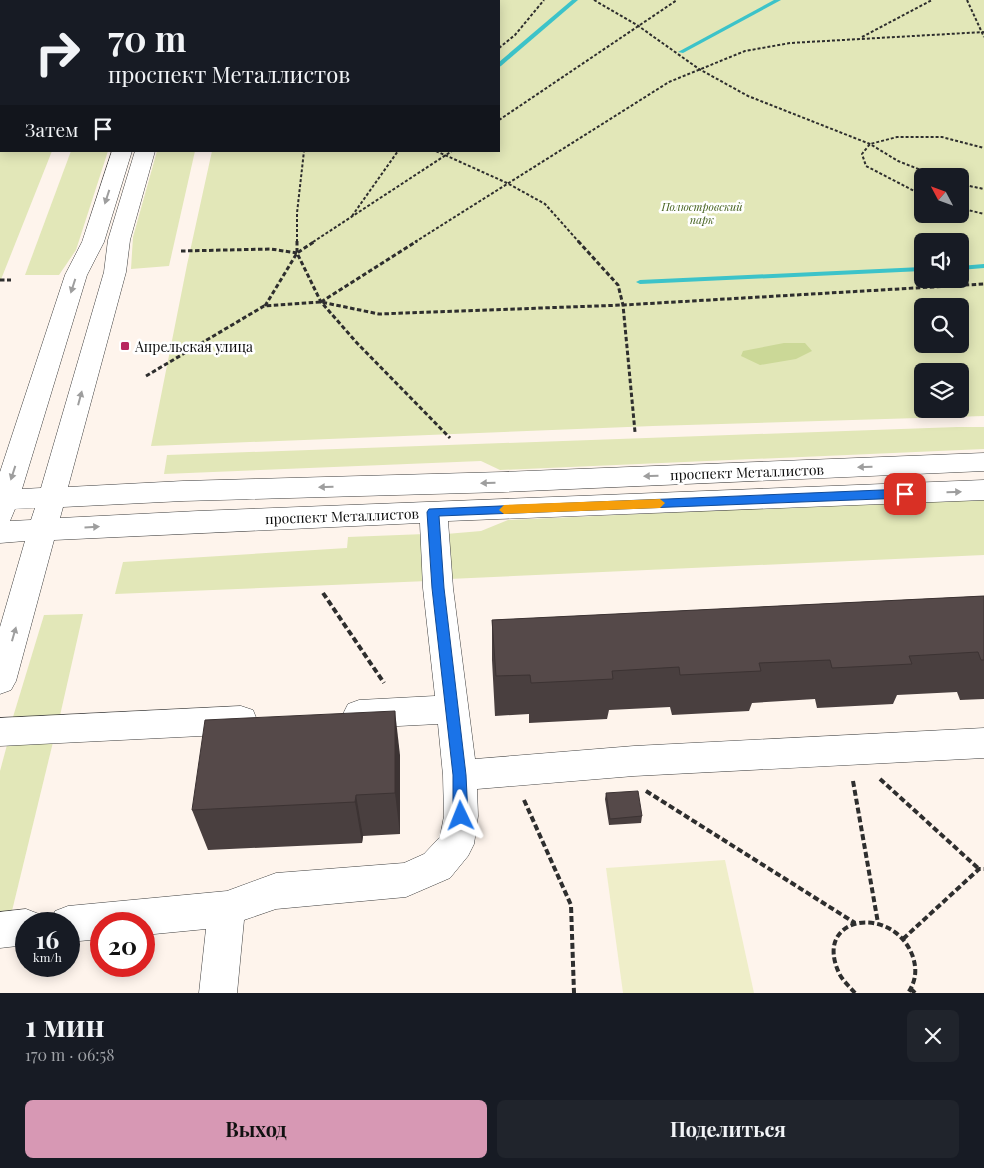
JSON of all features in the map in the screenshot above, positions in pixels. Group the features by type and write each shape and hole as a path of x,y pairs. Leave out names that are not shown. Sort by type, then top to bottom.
{"street":[{"path":"2,505 76,276 93,242 122,152"},
{"path":"0,681 115,272 119,240 145,152"},
{"name":"проспект Металлистов","path":"2,505 53,497 183,491 503,482 984,462"},
{"name":"проспект Металлистов","path":"0,532 433,512 984,490"},
{"path":"80,923 227,909 276,891 406,880 437,866 456,844 461,816 460,775 438,588 433,512"},
{"path":"335,715 452,709"},
{"path":"0,732 266,719"},
{"path":"460,775 634,761 984,743"},
{"path":"218,993 227,909"},
{"path":"0,930 15,928"}],"path":[{"path":"500,47 515,35 544,0"},
{"path":"594,0 637,25 699,69 756,99 803,120 870,144 898,161 916,168"},
{"path":"500,119 637,25 677,0"},
{"path":"862,38 932,0"},
{"path":"967,0 984,37"},
{"path":"321,302 669,82 699,69 745,51 790,43 982,32"},
{"path":"914,191 866,166 862,154 870,144 897,137 942,137 984,148"},
{"path":"304,152 297,213 297,253 321,302 364,350 450,438"},
{"path":"351,218 397,152"},
{"path":"438,152 507,183 545,204 618,285 622,305 635,432"},
{"path":"264,306 297,253 451,152"},
{"path":"969,186 984,189"},
{"path":"969,210 984,214"},
{"path":"181,251 271,249 297,253"},
{"path":"0,280 11,280"},
{"path":"146,376 264,306 321,302 379,314 622,305 984,284"},
{"path":"323,593 404,712"},
{"path":"848,750 982,869 903,939"},
{"path":"848,750 878,923"},
{"path":"634,761 638,786 855,923"},
{"path":"510,770 571,905 574,993"},
{"path":"855,993 845,984 836,970 833,955 835,940 842,929 855,923 866,921 878,923 892,930 903,939 911,951 916,964 916,978 911,992"}],"green space":[{"name":"Полюстровский парк","path":"500,0 984,0 984,416 969,416 969,363 914,363 914,418 918,418 653,426 151,446 212,152 500,152"},
{"path":"0,152 52,152 0,282"},
{"path":"71,152 108,152 76,250 59,275 25,275"},
{"path":"157,152 195,152 169,266 131,269 133,237"},
{"path":"784,343 805,343 812,351 796,359 760,365 741,356 743,351"},
{"path":"984,427 984,449 500,470 481,461 164,474 167,455"},
{"path":"984,498 984,555 449,579 446,534 481,531 508,520"},
{"path":"425,534 428,581 115,594 123,562 347,548 348,537"},
{"path":"83,614 59,720 29,721 13,717 44,615"},
{"path":"54,738 11,915 0,916 0,771 7,745"},
{"path":"725,860 754,993 623,993 606,868"}],"building":[{"path":"984,596 984,660 981,660 978,652 909,656 912,664 832,668 830,660 759,663 761,671 680,675 679,667 612,671 613,679 531,683 530,675 496,676 492,620"},
{"path":"395,711 395,793 356,795 355,802 192,810 205,720"},
{"path":"638,791 642,816 610,819 606,793"}],"waterway":[{"path":"500,64 575,0"},
{"path":"681,52 778,0"},
{"path":"969,267 984,266"},
{"path":"640,282 914,269"}],"slow traffic":[{"path":"504,510 660,503"}],"place":[{"name":"Апрельская улица","path":"125,346"}],"route":[{"path":"461,816 460,775 438,588 433,512 905,494"}]}
